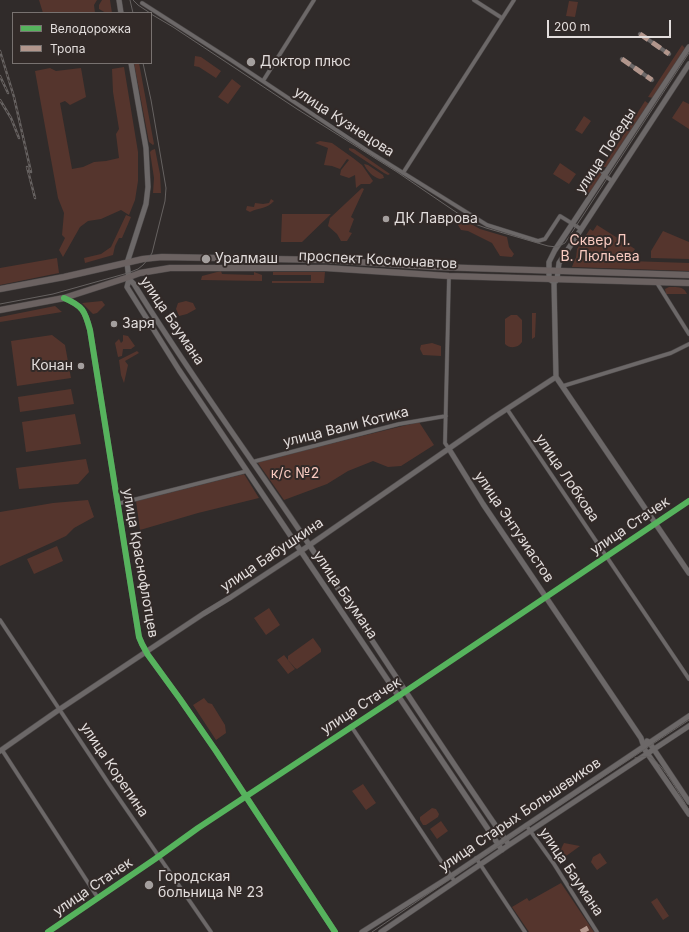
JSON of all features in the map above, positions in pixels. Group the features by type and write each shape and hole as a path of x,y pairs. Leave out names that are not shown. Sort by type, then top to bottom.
{"main road":[{"path":"119,0 121,12"},
{"name":"улица Победы","path":"548,270 552,254 689,47"},
{"path":"129,278 127,263 146,204 148,187 146,148 131,64"},
{"name":"улица Победы","path":"558,270 559,263 689,64"},
{"name":"проспект Космонавтов","path":"0,289 64,277 143,259 162,257 326,260 436,267 689,275"},
{"name":"проспект Космонавтов","path":"0,310 64,298 153,270 202,268 326,268 449,276 549,279 556,281 689,283"},
{"path":"548,270 549,279"},
{"path":"558,270 556,281 556,377 689,573"},
{"name":"улица Баумана","path":"129,278 309,545 366,634 509,845"},
{"name":"улица Баумана","path":"129,278 127,286 158,336 301,552 502,850"},
{"name":"улица Краснофлотцев","path":"64,298 73,302 86,314 92,338 139,636 146,652 180,699 335,932"},
{"name":"улица Бабушкина","path":"1,750 203,614 301,552 507,409 556,377"},
{"name":"улица Энтузиастов","path":"449,449 483,504 641,738"},
{"name":"улица Старых Большевиков","path":"362,932 451,876 497,843 599,777 689,716"},
{"name":"улица Старых Большевиков","path":"381,932 689,726"},
{"path":"641,738 649,742 689,802"},
{"path":"641,738 642,747 689,814"}],"street":[{"path":"263,81 314,0"},
{"path":"474,0 502,18"},
{"path":"403,172 514,0"},
{"name":"улица Кузнецова","path":"142,3 299,106 487,225 538,241 543,241 560,216 572,224"},
{"path":"640,34 669,54"},
{"path":"622,60 652,80"},
{"path":"600,168 604,175 612,181"},
{"path":"572,224 581,229"},
{"name":"улица Энтузиастов","path":"449,276 445,442 449,449"},
{"path":"657,282 689,334"},
{"path":"563,386 671,353 689,344"},
{"name":"улица Лобкова","path":"507,409 689,679"},
{"name":"улица Вали Котика","path":"252,462 399,424 446,416"},
{"path":"117,504 247,470"},
{"name":"улица Стачек","path":"48,932 245,797 351,726 399,696 689,501"},
{"name":"улица Корепина","path":"0,620 109,784 211,932"},
{"path":"351,726 455,882"},
{"path":"1,750 98,898"},
{"name":"улица Баумана","path":"525,825 554,864 597,932"},
{"path":"476,858 525,932"}],"green space":[{"path":"39,0 97,0 94,5 95,12 43,12"},
{"path":"102,0 110,0 112,12 104,12 99,9 99,5"},
{"path":"569,1 578,2 575,17 566,16"},
{"path":"682,45 685,48 653,98 648,97"},
{"path":"195,56 201,57 221,71 216,78 199,67 194,66"},
{"path":"134,64 139,64 154,144 153,145 149,142"},
{"path":"124,67 138,152 138,181 135,200 129,215 121,210 101,219 88,221 80,227 63,257 59,250 65,238 62,235 64,213 58,198 35,71 50,68 56,71 81,68 86,97 70,105 65,101 60,103 72,169 83,167 94,162 119,158 116,134 119,129 113,92 112,69"},
{"path":"232,79 241,86 228,104 218,97"},
{"path":"645,101 649,104 608,167 603,167"},
{"path":"683,101 689,104 689,129 672,118"},
{"path":"584,116 591,121 582,134 575,130"},
{"path":"320,141 332,143 353,158 362,165 373,181 370,184 361,184 356,188 355,175 349,178 340,175 341,170 349,160 347,159 340,169 324,165 328,148 315,143"},
{"path":"349,148 354,149 390,174 388,175 384,173 349,150"},
{"path":"155,149 160,174 161,193 153,193 154,178 150,152"},
{"path":"560,163 576,174 569,184 553,174"},
{"path":"364,164 383,175 384,178 380,179 373,175 366,169"},
{"path":"600,170 603,174 590,193 585,192"},
{"path":"362,188 364,189 351,217 354,219 349,232 352,233 347,241 341,241 337,234 328,226 330,218"},
{"path":"271,199 274,201 265,207 250,212 246,210 247,206 254,207 255,203 269,203"},
{"path":"282,214 331,214 302,242 281,242"},
{"path":"126,215 131,217 122,238 119,238 115,246 113,255 85,263 84,258 101,254 111,247"},
{"path":"462,219 480,229 507,237 509,247 514,254 512,257 500,256 492,243 468,231 461,230 458,225"},
{"name":"Сквер Л. В. Люльева","path":"597,225 635,249 629,258 629,261 689,263 689,271 572,267 576,258 577,249 590,229 593,231"},
{"path":"663,231 689,242 689,259 651,258 651,251"},
{"path":"57,258 59,273 0,285 0,268"},
{"path":"221,271 222,274 254,275 254,272 262,275 262,281 201,280 202,276"},
{"path":"273,272 325,272 324,283 272,283 272,281 311,281 311,275 273,275"},
{"path":"669,287 682,288 687,294 666,294 665,289"},
{"path":"102,301 105,305 97,313 93,314 82,303"},
{"path":"186,301 193,303 196,309 179,316 176,309 178,303"},
{"path":"55,306 62,312 0,322 0,317"},
{"path":"532,313 536,313 535,337 532,339"},
{"path":"511,315 517,315 522,320 522,342 518,346 514,347 509,347 505,344 505,319"},
{"path":"52,335 65,345 71,378 17,386 11,341"},
{"path":"123,335 128,336 135,346 131,349 123,349 122,356 118,357 115,343 119,339 121,343 123,341"},
{"path":"432,343 441,346 441,356 423,355 420,349 421,345"},
{"path":"137,351 139,353 125,361 128,365 124,383 121,375 119,360"},
{"path":"71,389 74,404 20,412 18,397"},
{"path":"75,414 81,444 26,452 22,422"},
{"name":"к/с №2","path":"419,422 434,445 401,466 388,467 373,461 348,471 327,484 284,500 258,463 260,461"},
{"path":"86,459 89,472 78,484 19,489 16,468"},
{"path":"244,474 259,498 198,513 140,530 136,501"},
{"path":"88,500 94,517 74,528 66,536 0,566 0,512 53,503"},
{"path":"57,546 63,561 34,574 27,559"},
{"path":"269,608 280,625 266,635 254,618"},
{"path":"313,638 321,649 321,652 297,669 295,668 288,660 288,656"},
{"path":"284,655 295,669 288,674 277,660"},
{"path":"204,698 208,703 212,704 225,725 226,733 216,740 193,705"},
{"path":"363,784 376,803 366,810 352,791"},
{"path":"432,808 436,809 439,814 438,817 426,825 423,825 420,817"},
{"path":"441,821 448,831 437,839 430,829"},
{"path":"564,843 580,846 562,859 560,851"},
{"path":"600,853 607,863 597,870 591,862 593,857"},
{"path":"561,883 594,932 529,932 512,907 527,898 529,901"},
{"path":"657,898 669,916 663,920 651,902"}],"tram line":[{"path":"130,0 133,12"},
{"path":"133,0 148,12"},
{"path":"152,15 397,172 472,223 548,246 557,247 565,243 689,53"},
{"path":"0,304 53,294 128,273 143,265 152,253 165,201 166,188 143,64"},
{"path":"372,932 689,720"},
{"path":"635,758 643,756 656,761 672,781 689,810"}],"railway":[{"path":"0,51 14,97 31,172"},
{"path":"0,76 8,93"},
{"path":"0,100 11,118 19,138"},
{"path":"27,167 35,198"}],"marked path":[{"path":"640,34 669,54"},
{"path":"622,59 652,80"},
{"path":"581,932 588,928"}],"cycle path":[{"path":"64,298 82,310 85,314 90,330 139,637 148,655 216,751 335,932"},
{"path":"48,932 198,828 406,691 689,501"}],"place":[{"name":"Доктор плюс","path":"251,62"},
{"name":"ДК Лаврова","path":"386,219"},
{"name":"Уралмаш","path":"206,259"},
{"name":"Заря","path":"114,324"},
{"name":"Конан","path":"81,366"},
{"name":"Городская больница № 23","path":"149,885"}]}
